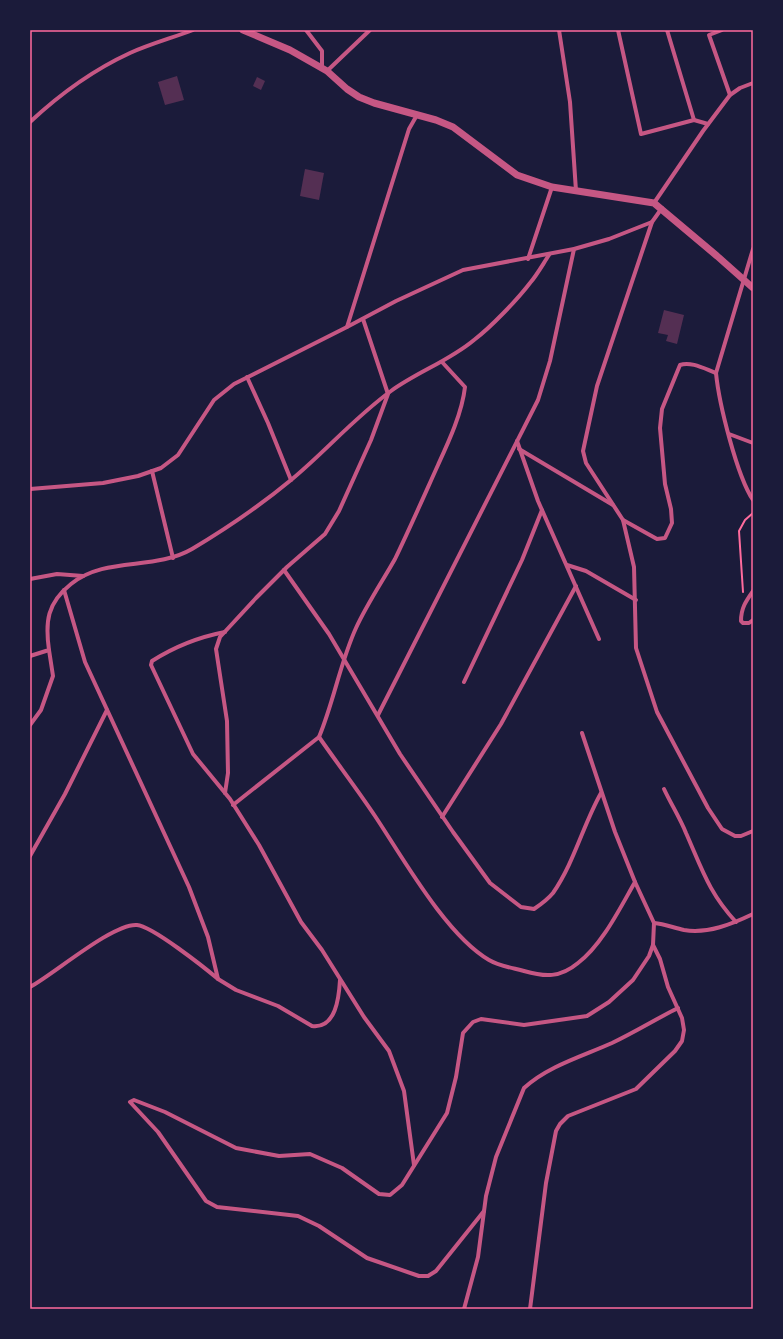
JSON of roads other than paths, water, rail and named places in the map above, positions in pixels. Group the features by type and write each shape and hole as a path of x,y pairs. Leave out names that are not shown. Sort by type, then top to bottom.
{"street":[{"path":"30,122 52,102 89,76 123,57 193,30"},
{"path":"243,30 290,50 324,69 347,89 359,97 453,127 517,175 552,187 576,192 654,203 662,208 753,288"},
{"path":"306,30 322,52 324,69"},
{"path":"324,69 370,30"},
{"path":"559,30 570,102 576,192"},
{"path":"618,30 641,134 694,120 708,124"},
{"path":"667,30 694,120"},
{"path":"707,30 730,95"},
{"path":"709,35 722,30"},
{"path":"654,203 708,124 730,95 740,88 753,83"},
{"path":"347,327 410,129 417,115"},
{"path":"528,259 552,187"},
{"path":"662,208 652,222 597,386 583,451 586,463 623,520 634,567 636,648 657,712 708,808 722,829 735,836 741,836 753,831"},
{"path":"30,489 103,483 138,476 161,468 178,455 214,400 234,384 396,301 464,270 549,255 574,249 609,239 652,222"},
{"path":"378,715 516,440 538,400 550,361 574,249"},
{"path":"753,249 720,354 716,373 718,390 729,434 746,490 753,500"},
{"path":"30,725 41,710 53,676 46,628 49,614 64,590 84,576 102,569 153,563 173,558 197,545 290,480 388,394 442,362 479,335 531,283 549,255"},
{"path":"225,793 228,773 227,721 216,649 220,637 284,570 325,534 339,511 371,440 388,394 363,319"},
{"path":"233,805 319,737 333,701 337,677 344,658 366,608 394,558 427,490 446,446 464,396 465,387 442,362"},
{"path":"623,520 657,539 665,538 670,533 672,523 661,452 660,428 662,409 680,365 685,363 716,373"},
{"path":"247,377 268,423 290,480"},
{"path":"729,434 753,443"},
{"path":"516,440 542,510 599,639"},
{"path":"519,448 615,506"},
{"path":"152,471 173,558"},
{"path":"464,682 484,636 522,560 542,510"},
{"path":"566,565 586,571 636,600"},
{"path":"284,570 329,634 400,754 442,816 490,882 521,907 534,909 552,894 577,846 591,812 602,793"},
{"path":"30,579 57,574 84,576"},
{"path":"442,816 501,724 576,586"},
{"path":"64,590 85,662 194,902 208,937 218,979"},
{"path":"753,591 746,600 741,612 741,621 746,624 753,620"},
{"path":"225,632 207,635 177,647 152,661 151,666 193,754 225,793 260,844 301,922 322,950 364,1017 389,1051 404,1091 414,1166"},
{"path":"30,656 49,650"},
{"path":"30,856 65,794 106,710"},
{"path":"484,1211 454,1251 436,1271 428,1276 419,1276 367,1258 319,1226 298,1216 217,1207 206,1201 158,1132 130,1102 134,1100 165,1112 236,1148 279,1156 310,1154 342,1168 379,1194 390,1195 402,1185 447,1113 456,1077 463,1033 473,1022 481,1019 524,1025 586,1016 609,1002 632,980 649,956 653,945 654,923 635,882 582,734"},
{"path":"319,737 445,919 466,941 489,960 510,968 549,976 577,964 592,949 635,882"},
{"path":"664,789 686,832 705,878 720,904 736,922"},
{"path":"654,923 668,924 684,930 701,931 720,928 753,914"},
{"path":"30,987 110,934 134,925 140,925 157,935 196,960 218,979 236,990 278,1006 312,1026 326,1024 330,1020 339,997 340,979"},
{"path":"530,1309 546,1183 556,1131 560,1124 568,1116 636,1089 662,1064 682,1041 684,1030 678,1008 653,945"},
{"path":"464,1309 478,1257 484,1211 496,1157 524,1088 533,1080 545,1073 613,1042 678,1008"}]}
